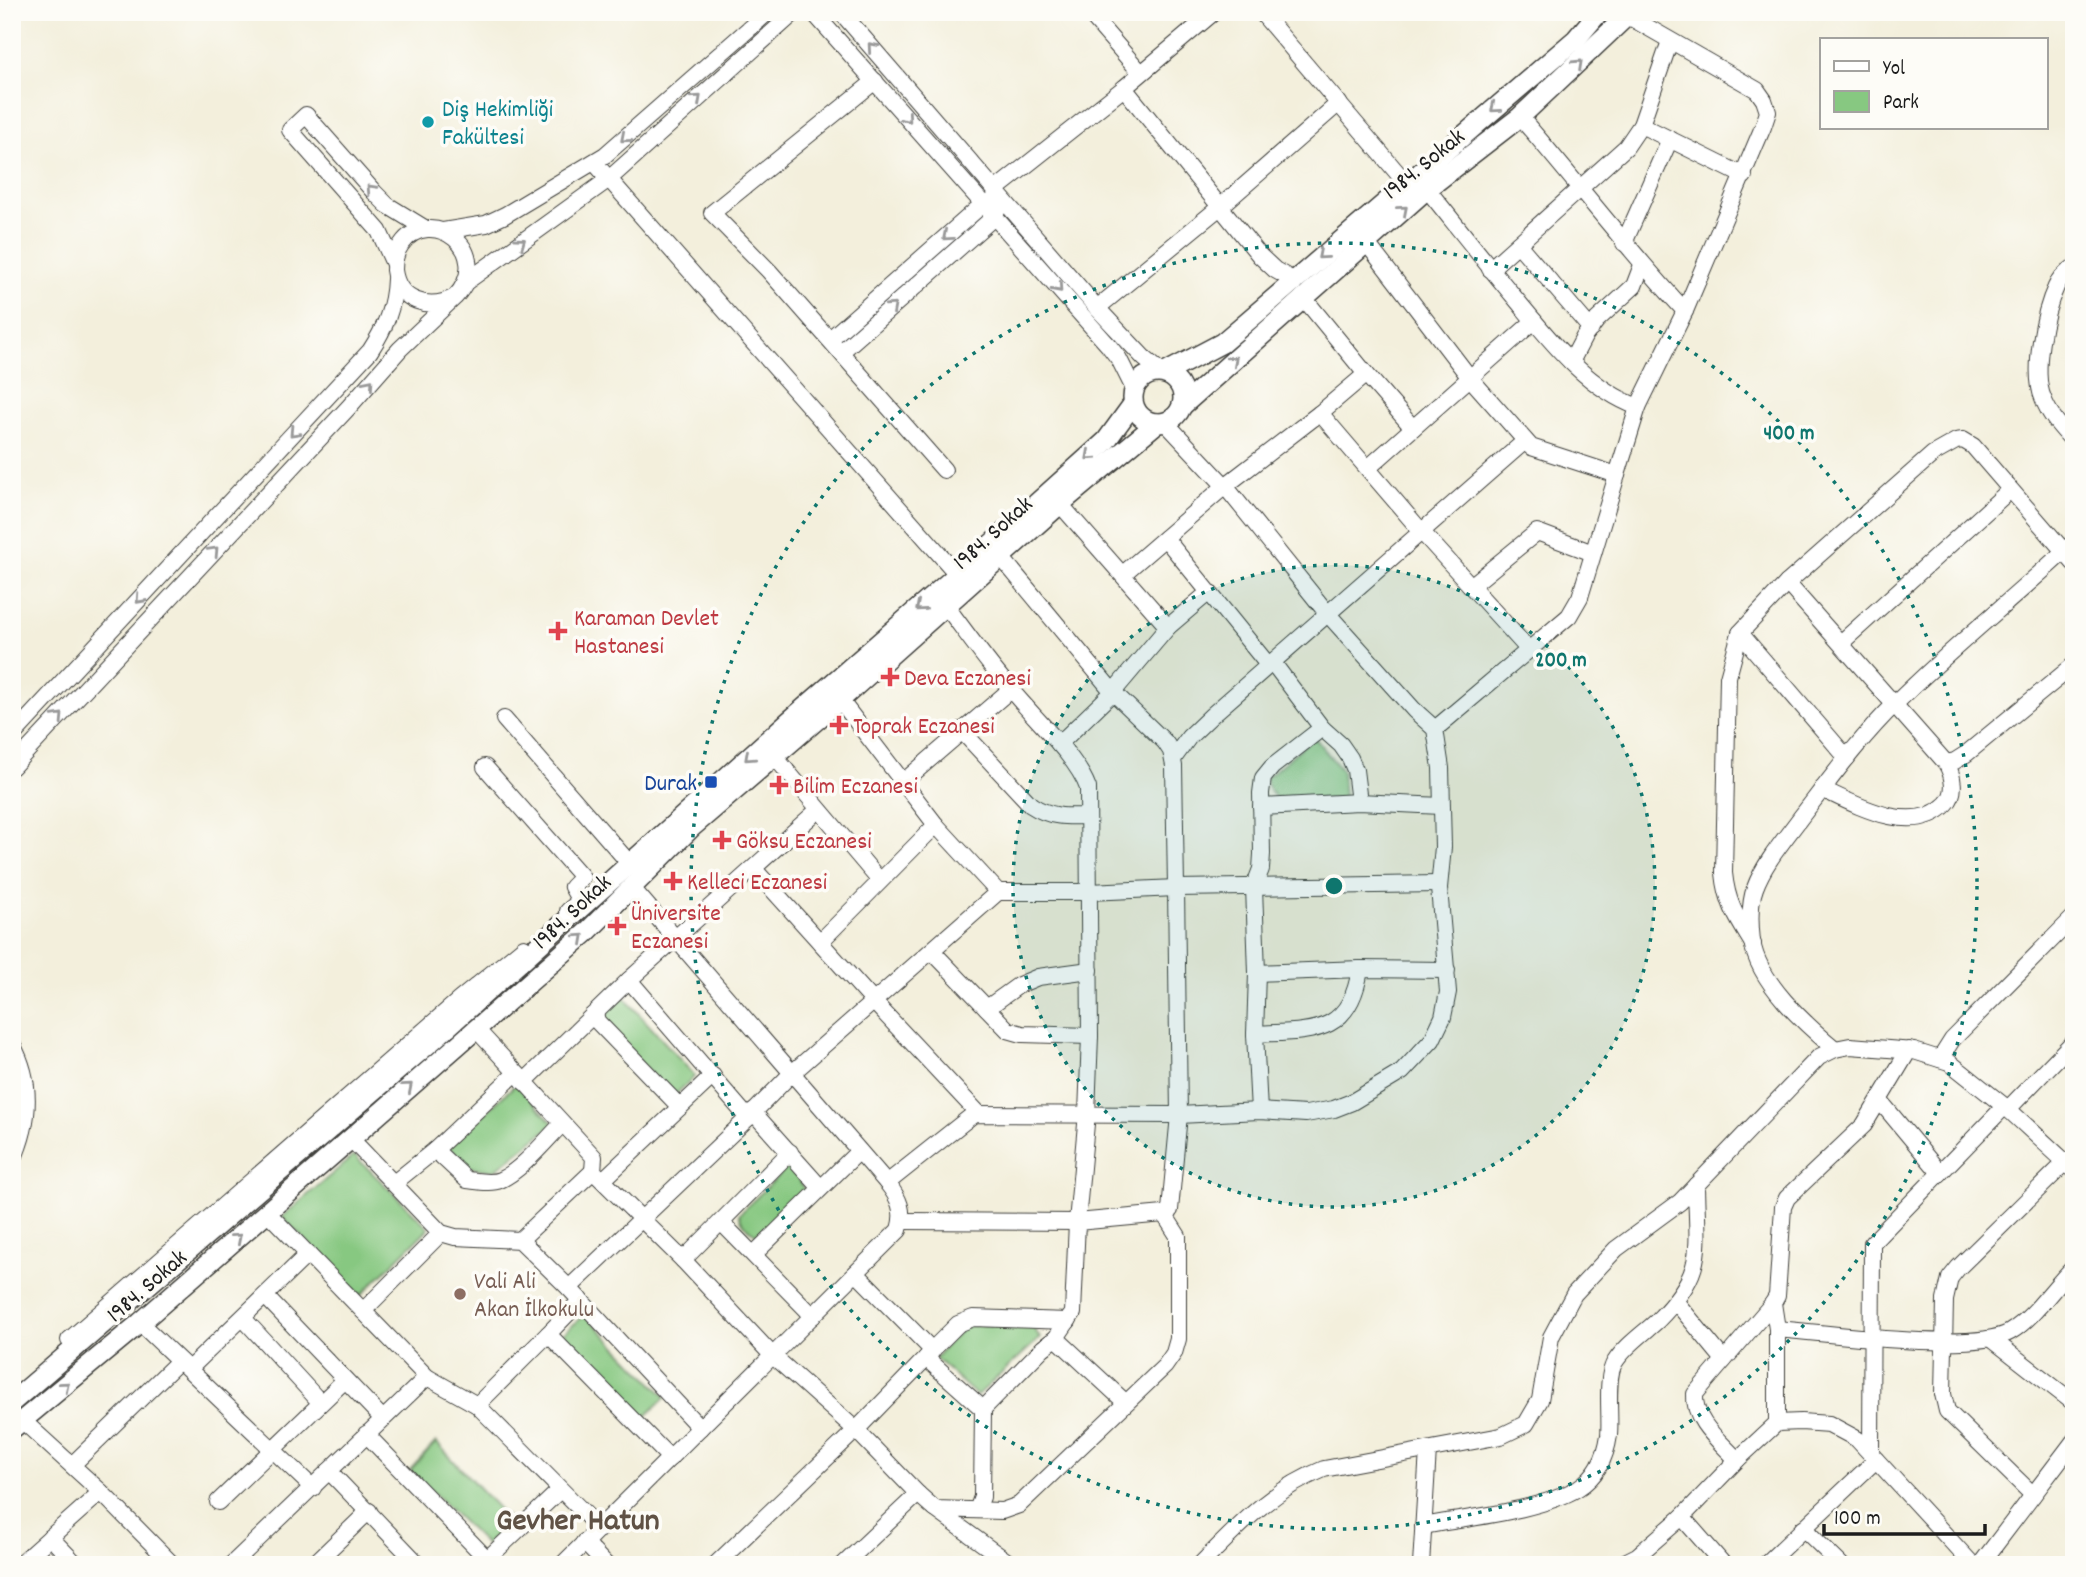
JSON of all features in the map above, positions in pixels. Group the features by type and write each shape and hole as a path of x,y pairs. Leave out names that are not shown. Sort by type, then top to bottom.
{"main road":[{"name":"1984. Sokak","path":"1182,406 1298,288 1366,242 1427,189 1520,117 1630,14"},
{"path":"12,1402 433,1040 788,722 963,580 1106,442 1134,397 1140,379 1147,374 1163,373 1222,343 1298,288 1406,183 1576,39 1593,20 1602,42"},
{"path":"1134,397 1142,418 1161,423 1173,419 1184,398 1179,383 1163,373"},
{"name":"1984. Sokak","path":"17,1425 140,1323 586,933 691,828 946,606 963,580 1001,557 1060,504 1161,423"}],"street":[{"path":"443,231 486,224 527,203 605,155 768,12"},
{"path":"12,767 340,417 400,348 455,297 466,282 609,178 795,12"},
{"path":"813,12 1109,346 1123,366 1134,397"},
{"path":"841,12 1097,308 1144,358 1163,373"},
{"path":"1088,12 1142,73"},
{"path":"841,352 988,210 999,194 1214,12"},
{"path":"1261,12 1406,183"},
{"path":"1435,729 1569,616 1580,597 1638,407 1685,311 1744,176 1768,112 1757,90 1670,41 1630,14"},
{"path":"1490,269 1626,147 1642,125 1670,41"},
{"path":"875,81 712,213 769,271 944,470"},
{"path":"1124,88 1220,207 1269,264 1298,288 1413,428"},
{"path":"1097,308 1220,207 1339,103"},
{"path":"455,297 432,305 420,303 400,288 379,231 289,130 306,115 387,205 426,229 451,234 467,253 470,265 466,282"},
{"path":"1520,117 1582,188 1642,265 1685,311"},
{"path":"1642,125 1744,176"},
{"path":"1624,243 1670,139"},
{"path":"594,162 963,580"},
{"path":"1427,189 1490,269 1570,362 1608,393 1638,407"},
{"path":"830,339 988,210"},
{"path":"12,736 370,351 382,334 395,296 397,252 404,241 414,233 426,229"},
{"path":"1366,242 1470,377 1531,447 1616,475"},
{"path":"1518,244 1591,328"},
{"path":"1570,362 1591,328 1634,286 1642,265"},
{"path":"2072,436 2043,398 2038,378 2044,323 2056,285 2074,267"},
{"path":"1368,468 1534,321"},
{"path":"1123,574 1225,486 1366,374"},
{"path":"1320,413 1421,531 1529,650"},
{"path":"887,1183 965,1121 979,1114 1179,1115 1259,1111 1306,1114 1334,1109 1353,1102 1402,1072 1432,1040 1443,1017 1448,992 1439,884 1443,847 1441,768 1435,729 1414,710 1327,613 1225,486 1161,423"},
{"path":"1753,944 1751,917 1755,888 1763,872 1847,758 1895,704 2071,551 2010,490 1973,446 1963,440 1956,440 1933,454 1787,583 1740,633 1728,677 1724,873 1727,895 1732,912 1753,944 1763,969 1781,997 1806,1025 1835,1049"},
{"path":"1172,759 1189,737 1525,441"},
{"path":"1842,642 2010,490"},
{"path":"1060,504 1168,627"},
{"path":"1471,586 1537,532 1593,552"},
{"path":"1165,538 1322,728 1341,745 1355,770 1359,802"},
{"path":"902,1221 1077,1222 1164,1213 1170,1210 1179,1115 1177,888 1171,751 1113,692 1001,557"},
{"path":"1787,583 1842,642 1946,763 1953,789 1944,806 1930,815 1913,820 1855,805 1822,789"},
{"path":"1059,744 1113,692 1168,627 1208,593"},
{"path":"946,606 1010,690 1059,744 1084,778 1088,788 1090,1036 1074,1304 1068,1321 1056,1338 983,1409 982,1497 977,1510"},
{"path":"1740,633 1847,758"},
{"path":"1946,763 1966,754 2074,665"},
{"path":"902,783 1010,690"},
{"path":"840,700 936,825 998,892"},
{"path":"504,719 630,864"},
{"path":"1259,1111 1255,1034 1257,973 1254,887 1261,869 1264,778 1272,767 1322,728"},
{"path":"961,730 1031,805 1042,812 1062,817 1087,816"},
{"path":"775,757 880,881"},
{"path":"12,1390 458,1001 580,901 572,887 582,877 485,767"},
{"path":"1261,807 1359,802 1441,806"},
{"path":"394,1183 592,1016 818,810"},
{"path":"820,942 936,825"},
{"path":"754,869 979,1114"},
{"path":"569,1287 791,1074 998,892 1439,884"},
{"path":"562,1565 899,1230 902,1221 900,1200 887,1183 632,888"},
{"path":"1940,1059 1952,1040 2074,917"},
{"path":"932,951 1008,1030 1022,1034 1090,1036"},
{"path":"1257,973 1360,969 1447,970"},
{"path":"1255,1034 1306,1030 1336,1020 1352,1001 1357,990 1360,969"},
{"path":"987,1008 1019,985 1038,977 1090,970"},
{"path":"629,980 713,1076 790,1152 820,1188"},
{"path":"592,1016 680,1107"},
{"path":"476,1029 594,1157 598,1176 683,1260 772,1355 856,1430 935,1509 1012,1565"},
{"path":"1765,1565 1873,1457 1872,1243 2074,1042"},
{"path":"12,1044 24,1073 28,1106 22,1141 12,1162"},
{"path":"1200,1565 1250,1515 1298,1480 1324,1469 1501,1436 1526,1424 1540,1400 1551,1337 1574,1294 1616,1249 1680,1202 1819,1057 1835,1049 1850,1046 1909,1050 1949,1062 2006,1107 2070,1166 1950,1278 1945,1300 1943,1394 1947,1411 2033,1495"},
{"path":"1737,1460 1698,1415 1694,1404 1695,1394 1777,1296 1780,1232 1783,1207 1787,1198 1864,1125 1909,1050"},
{"path":"520,1240 680,1107 713,1076"},
{"path":"1880,1101 1940,1173"},
{"path":"435,1150 467,1180 495,1181 502,1179 525,1161 562,1124"},
{"path":"350,1138 441,1233 455,1237 520,1240 569,1287 700,1428"},
{"path":"754,1254 859,1151"},
{"path":"683,1260 790,1152"},
{"path":"1423,1526 1520,1508 1559,1497 1579,1488 1597,1470 1606,1453 1611,1419 1611,1369 1675,1302 1686,1288 1695,1268 1696,1185"},
{"path":"267,1212 427,1377 477,1405 600,1529"},
{"path":"935,1509 1002,1511 1019,1505 1165,1367 1178,1339 1178,1236 1164,1213"},
{"path":"721,1222 813,1316"},
{"path":"363,1311 441,1233"},
{"path":"72,1465 184,1365 243,1318 308,1254"},
{"path":"1777,1329 1872,1338 1993,1340 2020,1325 2067,1285 2074,1267"},
{"path":"856,1273 983,1409"},
{"path":"265,1296 382,1418"},
{"path":"477,1405 581,1300"},
{"path":"1675,1302 1724,1360"},
{"path":"1773,1303 1777,1329 1777,1423"},
{"path":"243,1318 320,1402"},
{"path":"715,1565 856,1430 958,1324 973,1318 1068,1321"},
{"path":"140,1323 313,1488"},
{"path":"548,1334 670,1458"},
{"path":"1056,1338 1125,1402"},
{"path":"1993,1340 2074,1403"},
{"path":"231,1565 427,1377"},
{"path":"218,1502 345,1380"},
{"path":"1619,1565 1637,1556 1682,1517 1777,1423 1801,1422 1829,1424 1857,1439 1973,1565"},
{"path":"17,1425 72,1465 173,1565"},
{"path":"366,1434 484,1562 560,1490"},
{"path":"1980,1565 2074,1441"},
{"path":"1421,1565 1428,1450"},
{"path":"329,1471 419,1565"},
{"path":"19,1565 101,1492"},
{"path":"843,1565 918,1494"},
{"path":"313,1565 369,1511"},
{"path":"1682,1517 1724,1565"},
{"path":"1803,1528 1841,1565"},
{"path":"50,1537 77,1565"},
{"path":"584,1542 606,1565"}],"green space":[{"path":"1314,737 1342,771 1344,799 1281,801 1271,791 1266,778"},
{"path":"621,994 695,1076 673,1097 597,1019"},
{"path":"516,1084 554,1124 494,1171 469,1167 449,1147"},
{"path":"354,1155 429,1228 360,1296 282,1217"},
{"path":"787,1168 795,1172 804,1190 764,1233 755,1234 746,1227 739,1214"},
{"path":"585,1314 666,1397 644,1418 561,1336"},
{"path":"965,1325 1032,1325 1040,1338 977,1396 935,1358"},
{"path":"436,1442 510,1521 486,1545 410,1470"}],"place":[{"name":"Diş Hekimliği Fakültesi","path":"428,122"},
{"name":"Karaman Devlet Hastanesi","path":"558,631"},
{"name":"Deva Eczanesi","path":"890,677"},
{"name":"Toprak Eczanesi","path":"839,725"},
{"name":"Durak","path":"711,782"},
{"name":"Bilim Eczanesi","path":"779,785"},
{"name":"Göksu Eczanesi","path":"722,840"},
{"name":"Kelleci Eczanesi","path":"673,881"},
{"name":"Üniversite Eczanesi","path":"617,926"},
{"name":"Vali Ali Akan İlkokulu","path":"460,1294"}],"district":[{"name":"Gevher Hatun","path":"578,1518"}]}
